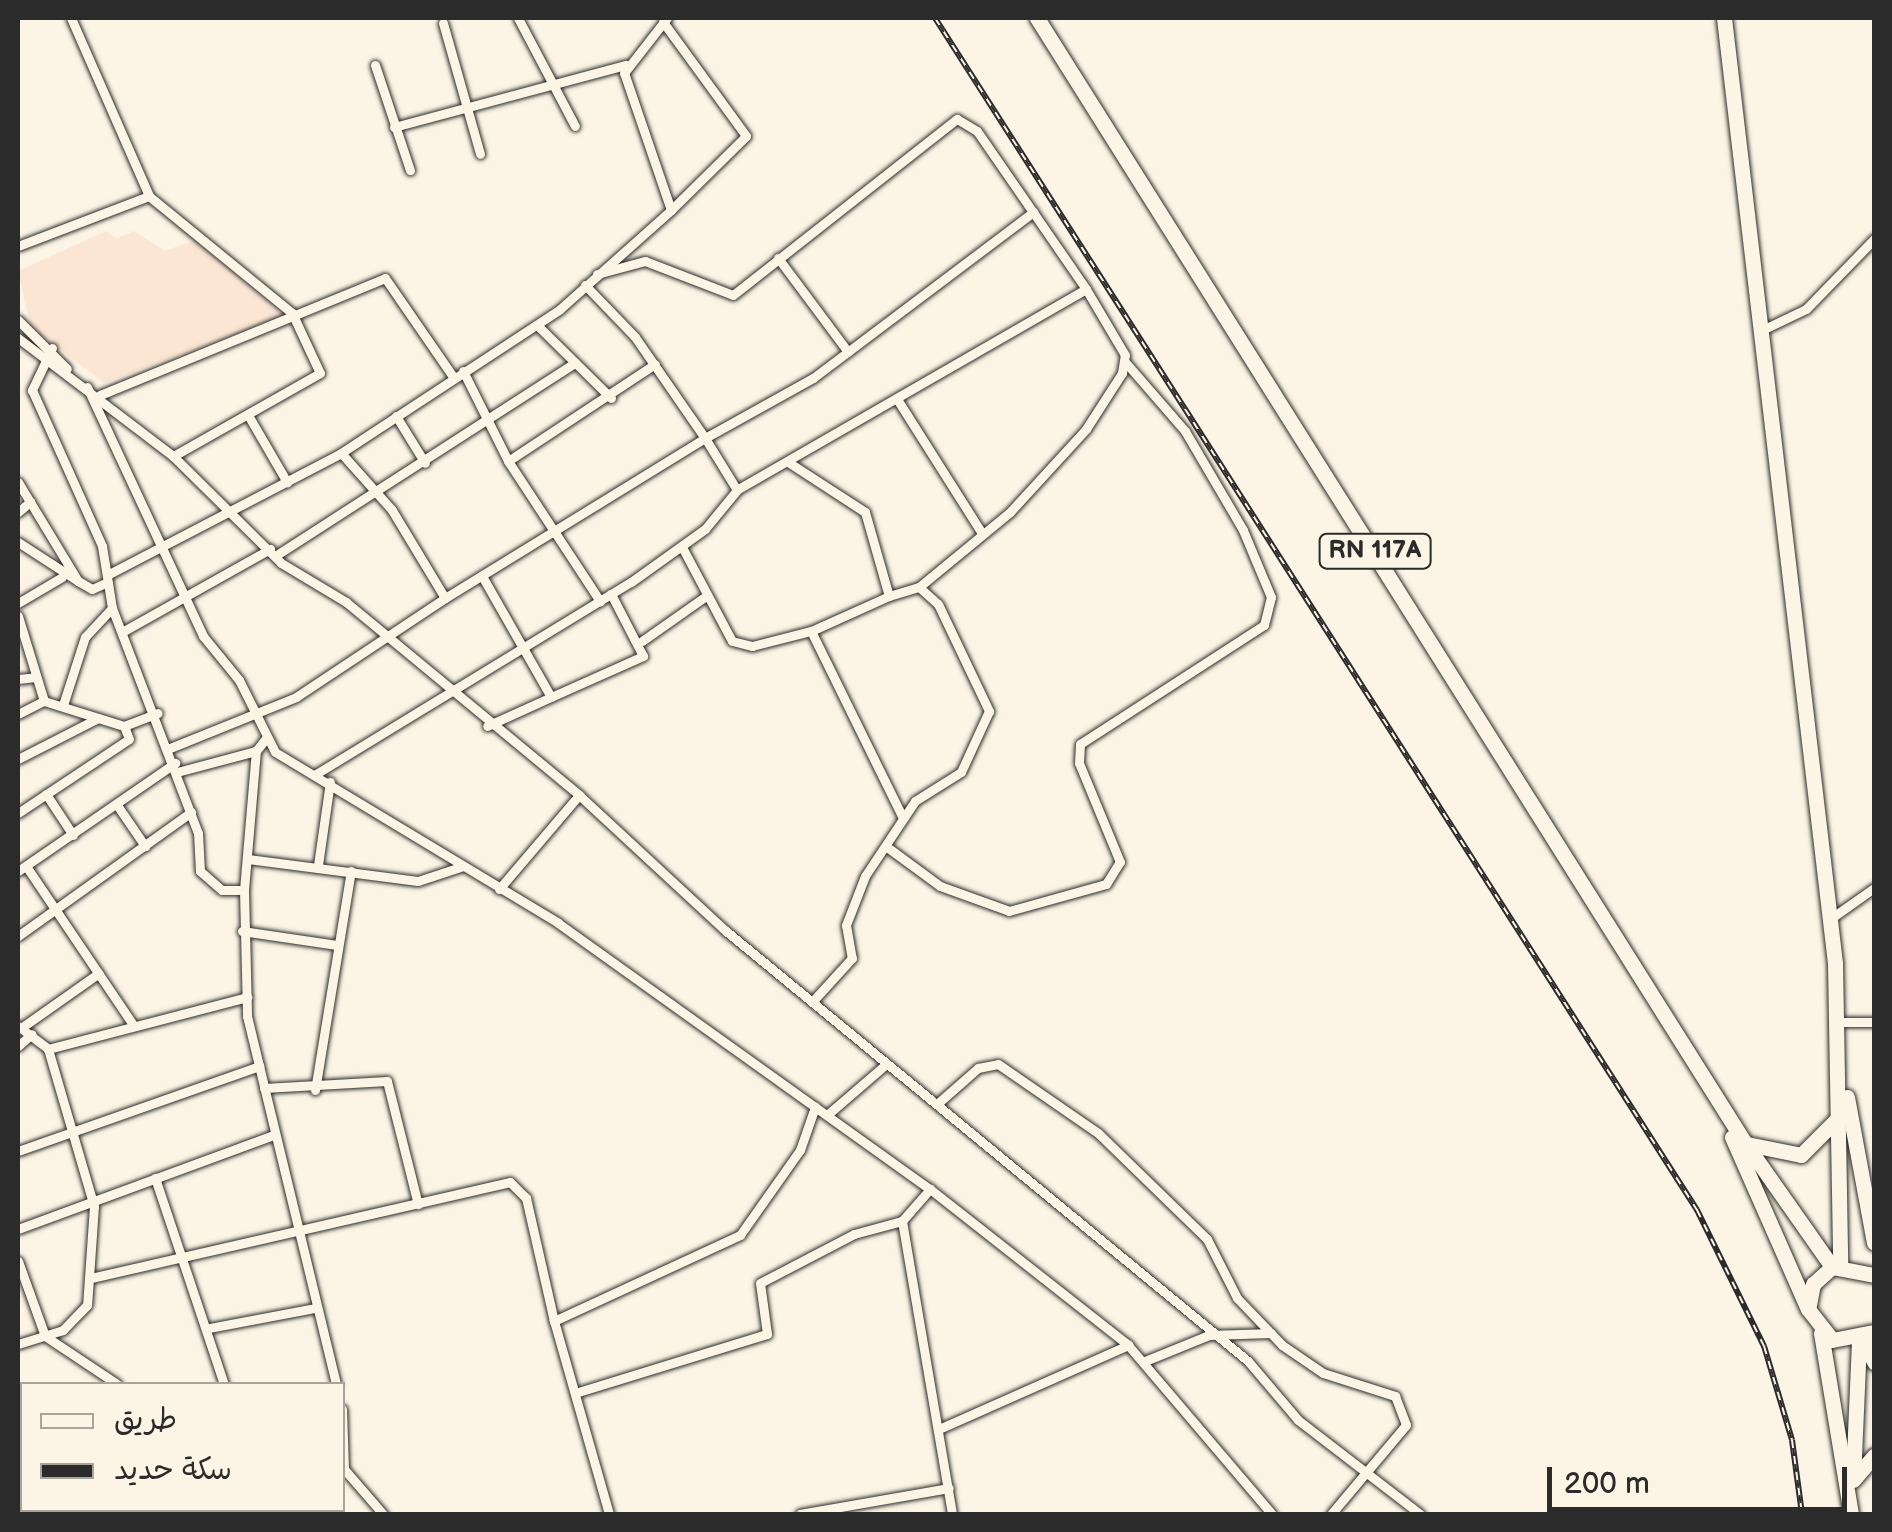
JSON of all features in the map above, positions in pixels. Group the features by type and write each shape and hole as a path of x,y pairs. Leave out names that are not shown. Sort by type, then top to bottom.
{"main road":[{"name":"RN 117A","path":"1037,18 1745,1143 1836,1265"},
{"path":"1724,18 1830,919 1844,1078 1874,1243"},
{"path":"1808,1309 1813,1284 1836,1265 1839,1117 1844,1078"},
{"path":"1711,1087 1820,1333 1851,1511"},
{"path":"1745,1143 1801,1155 1839,1117"},
{"path":"1836,1265 1874,1275"},
{"path":"1820,1333 1866,1338"},
{"path":"1866,1338 1874,1362"},
{"path":"1851,1511 1866,1338"},
{"path":"1853,1480 1874,1456"}],"street":[{"path":"71,18 148,196 292,313 320,374 173,456"},
{"path":"518,18 575,126"},
{"path":"18,542 62,577 92,589 232,507 341,453 537,326 671,210 746,136 665,20 626,65 394,127"},
{"path":"443,23 480,154"},
{"path":"376,65 410,170"},
{"path":"626,65 671,210"},
{"path":"596,274 660,264 726,297 950,120 977,131 1086,290 1126,362 1184,430 1233,511 1270,612 1248,639 1080,744 1079,763 1120,862 1106,884 1009,911 940,886 887,847"},
{"path":"18,246 148,196"},
{"path":"170,748 255,713 556,534 704,438 848,352 1033,212"},
{"path":"1760,331 1806,309 1874,239"},
{"path":"778,258 848,352"},
{"path":"100,396 292,313 390,278 454,378"},
{"path":"585,286 655,364 737,490"},
{"path":"316,774 451,697 682,548 737,490 1086,290"},
{"path":"18,320 52,348 68,371"},
{"path":"537,326 612,398"},
{"path":"18,338 43,359 86,384 232,507 273,553 346,602 382,640 580,796 812,1002 1209,1335 1366,1473 1420,1514"},
{"path":"52,348 43,359 32,390 108,578 112,608 158,713 191,812 205,880 244,890"},
{"path":"682,548 723,631 742,645 811,631 889,596 919,588 1086,429 1126,362"},
{"path":"122,632 273,553 490,422 575,363"},
{"path":"508,462 612,398 655,364"},
{"path":"464,371 508,462 600,601"},
{"path":"86,384 163,547 191,596 203,636 255,713 266,738 284,760 330,782 499,888 930,1189 1145,1361 1272,1514"},
{"path":"897,400 980,532"},
{"path":"248,415 287,482"},
{"path":"396,416 426,462"},
{"path":"341,453 376,491 445,598"},
{"path":"788,462 865,512 889,596"},
{"path":"18,482 78,581"},
{"path":"18,512 30,502"},
{"path":"482,576 551,697"},
{"path":"18,603 62,577"},
{"path":"812,1002 844,974 848,918 903,818 962,772 989,711 942,611 919,588"},
{"path":"611,594 642,641"},
{"path":"487,726 636,661 642,641 706,596"},
{"path":"63,705 85,637 112,608"},
{"path":"18,616 44,701"},
{"path":"811,631 903,818"},
{"path":"18,679 36,677"},
{"path":"18,714 44,701 124,726 158,713"},
{"path":"18,759 98,718"},
{"path":"18,813 130,739 124,726"},
{"path":"266,738 256,750 244,890 242,931 247,997 294,1228 335,1382"},
{"path":"134,1026 56,910 22,869 176,767 256,750"},
{"path":"318,865 330,782"},
{"path":"46,794 73,835"},
{"path":"499,888 580,796"},
{"path":"117,804 145,846"},
{"path":"18,936 191,812"},
{"path":"248,859 435,880 462,866"},
{"path":"316,1090 352,871"},
{"path":"1830,919 1874,888"},
{"path":"242,931 338,945"},
{"path":"18,1344 45,1336 87,1305 92,1278 94,1206 48,1049 20,1027 99,974"},
{"path":"48,1049 247,997"},
{"path":"1840,1022 1874,1022"},
{"path":"18,1046 32,1034"},
{"path":"937,1104 991,1062 1090,1127 1207,1239 1237,1298 1271,1333 1323,1372 1384,1388 1403,1407 1406,1426 1331,1514"},
{"path":"827,1115 886,1064"},
{"path":"18,1152 74,1128 260,1066"},
{"path":"264,1088 316,1090 387,1081 418,1204"},
{"path":"554,1321 740,1235 800,1150 814,1106"},
{"path":"18,1229 94,1206 155,1178 274,1136"},
{"path":"155,1178 209,1328 223,1382"},
{"path":"92,1278 182,1251 418,1204 502,1182 522,1189 554,1321 609,1514"},
{"path":"575,1394 767,1334 760,1283 854,1234 902,1221 930,1189"},
{"path":"902,1221 941,1428 952,1514"},
{"path":"18,1262 45,1336 113,1382"},
{"path":"209,1328 315,1308"},
{"path":"1145,1361 1209,1335 1271,1333"},
{"path":"941,1428 1128,1345"},
{"path":"345,1447 348,1485 383,1514"},
{"path":"800,1514 950,1488"}],"shaded area":[{"path":"106,231 116,239 134,231 165,251 195,240 284,316 104,383 31,327 18,271"}],"railway":[{"path":"935,18 1697,1210 1764,1346 1792,1440 1802,1514"}]}
